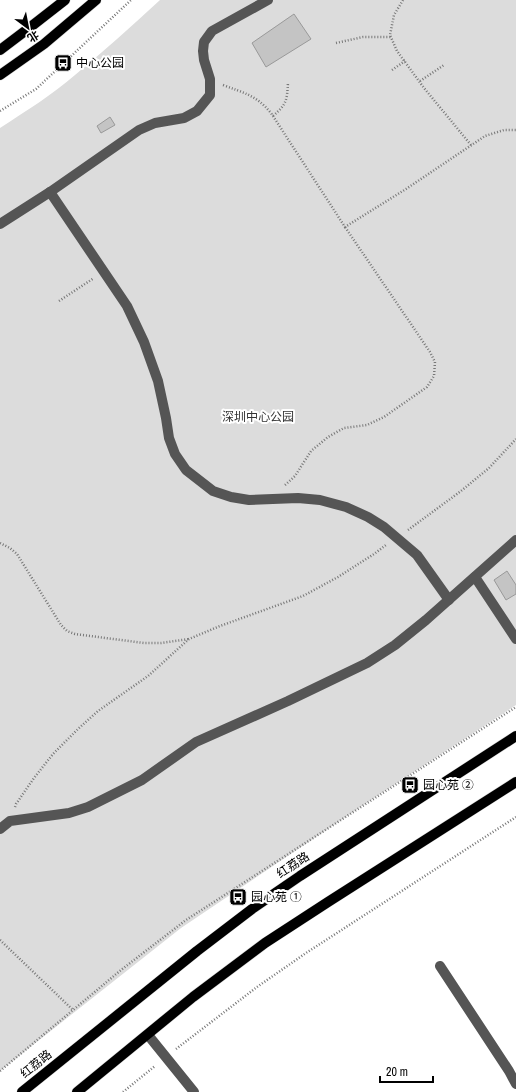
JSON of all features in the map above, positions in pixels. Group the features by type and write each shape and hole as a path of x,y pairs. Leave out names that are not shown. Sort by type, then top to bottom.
{"main road":[{"path":"0,50 65,0"},
{"path":"0,75 44,44 96,0"},
{"name":"红荔路","path":"22,1092 197,950 252,909 300,876 516,736"},
{"path":"77,1092 193,997 265,943 516,782"}],"street":[{"path":"0,224 50,192 139,130 155,123 184,118 197,111 210,95 210,79 204,60 204,42 212,31 268,0"},
{"path":"50,192 127,306 144,342 158,380 169,438 175,454 186,470 213,491 231,497 249,500 298,498 320,500 346,507 368,517 384,526 417,555 449,600"},
{"path":"0,829 10,821 69,813 88,807 142,780 196,742 288,701 367,663 395,645 449,600 516,540"},
{"path":"475,577 516,639"},
{"path":"440,966 512,1069 516,1084"},
{"path":"148,1034 194,1092"}],"path":[{"path":"0,111 36,89 132,0"},
{"path":"403,0 394,15 390,35 397,51 471,145"},
{"path":"336,43 363,37 391,37"},
{"path":"392,70 405,61"},
{"path":"420,81 444,65"},
{"path":"273,116 286,101 288,82"},
{"path":"223,85 258,100 273,116 345,227 430,352 435,362 434,376 427,387 384,417 367,424 344,428 328,437 311,451 295,476 282,488"},
{"path":"345,227 406,189 485,136 504,130 516,130"},
{"path":"59,301 104,272"},
{"path":"0,543 10,548 17,554 61,625 67,631 75,634 144,643 161,643 189,639 220,626 303,596 338,577 426,518 489,468 516,439"},
{"path":"10,821 16,804 34,778 53,754 72,734 98,711 148,676 189,639"},
{"path":"0,1071 121,970 186,920 516,707"},
{"path":"123,1092 257,987 306,953 516,817"},
{"path":"0,940 73,1010"}],"green space":[{"name":"深圳中心公园","path":"160,0 516,0 516,705 371,800 181,928 0,1071 0,128 39,103 66,82 107,48"}],"building":[{"path":"294,14 311,39 266,67 252,43"},
{"path":"110,117 115,125 101,133 97,126"},
{"path":"507,571 516,585 516,594 506,600 494,580"}],"place":[{"name":"中心公园","path":"63,63"},
{"name":"园心苑 ②","path":"410,785"},
{"name":"园心苑 ①","path":"238,897"}]}
